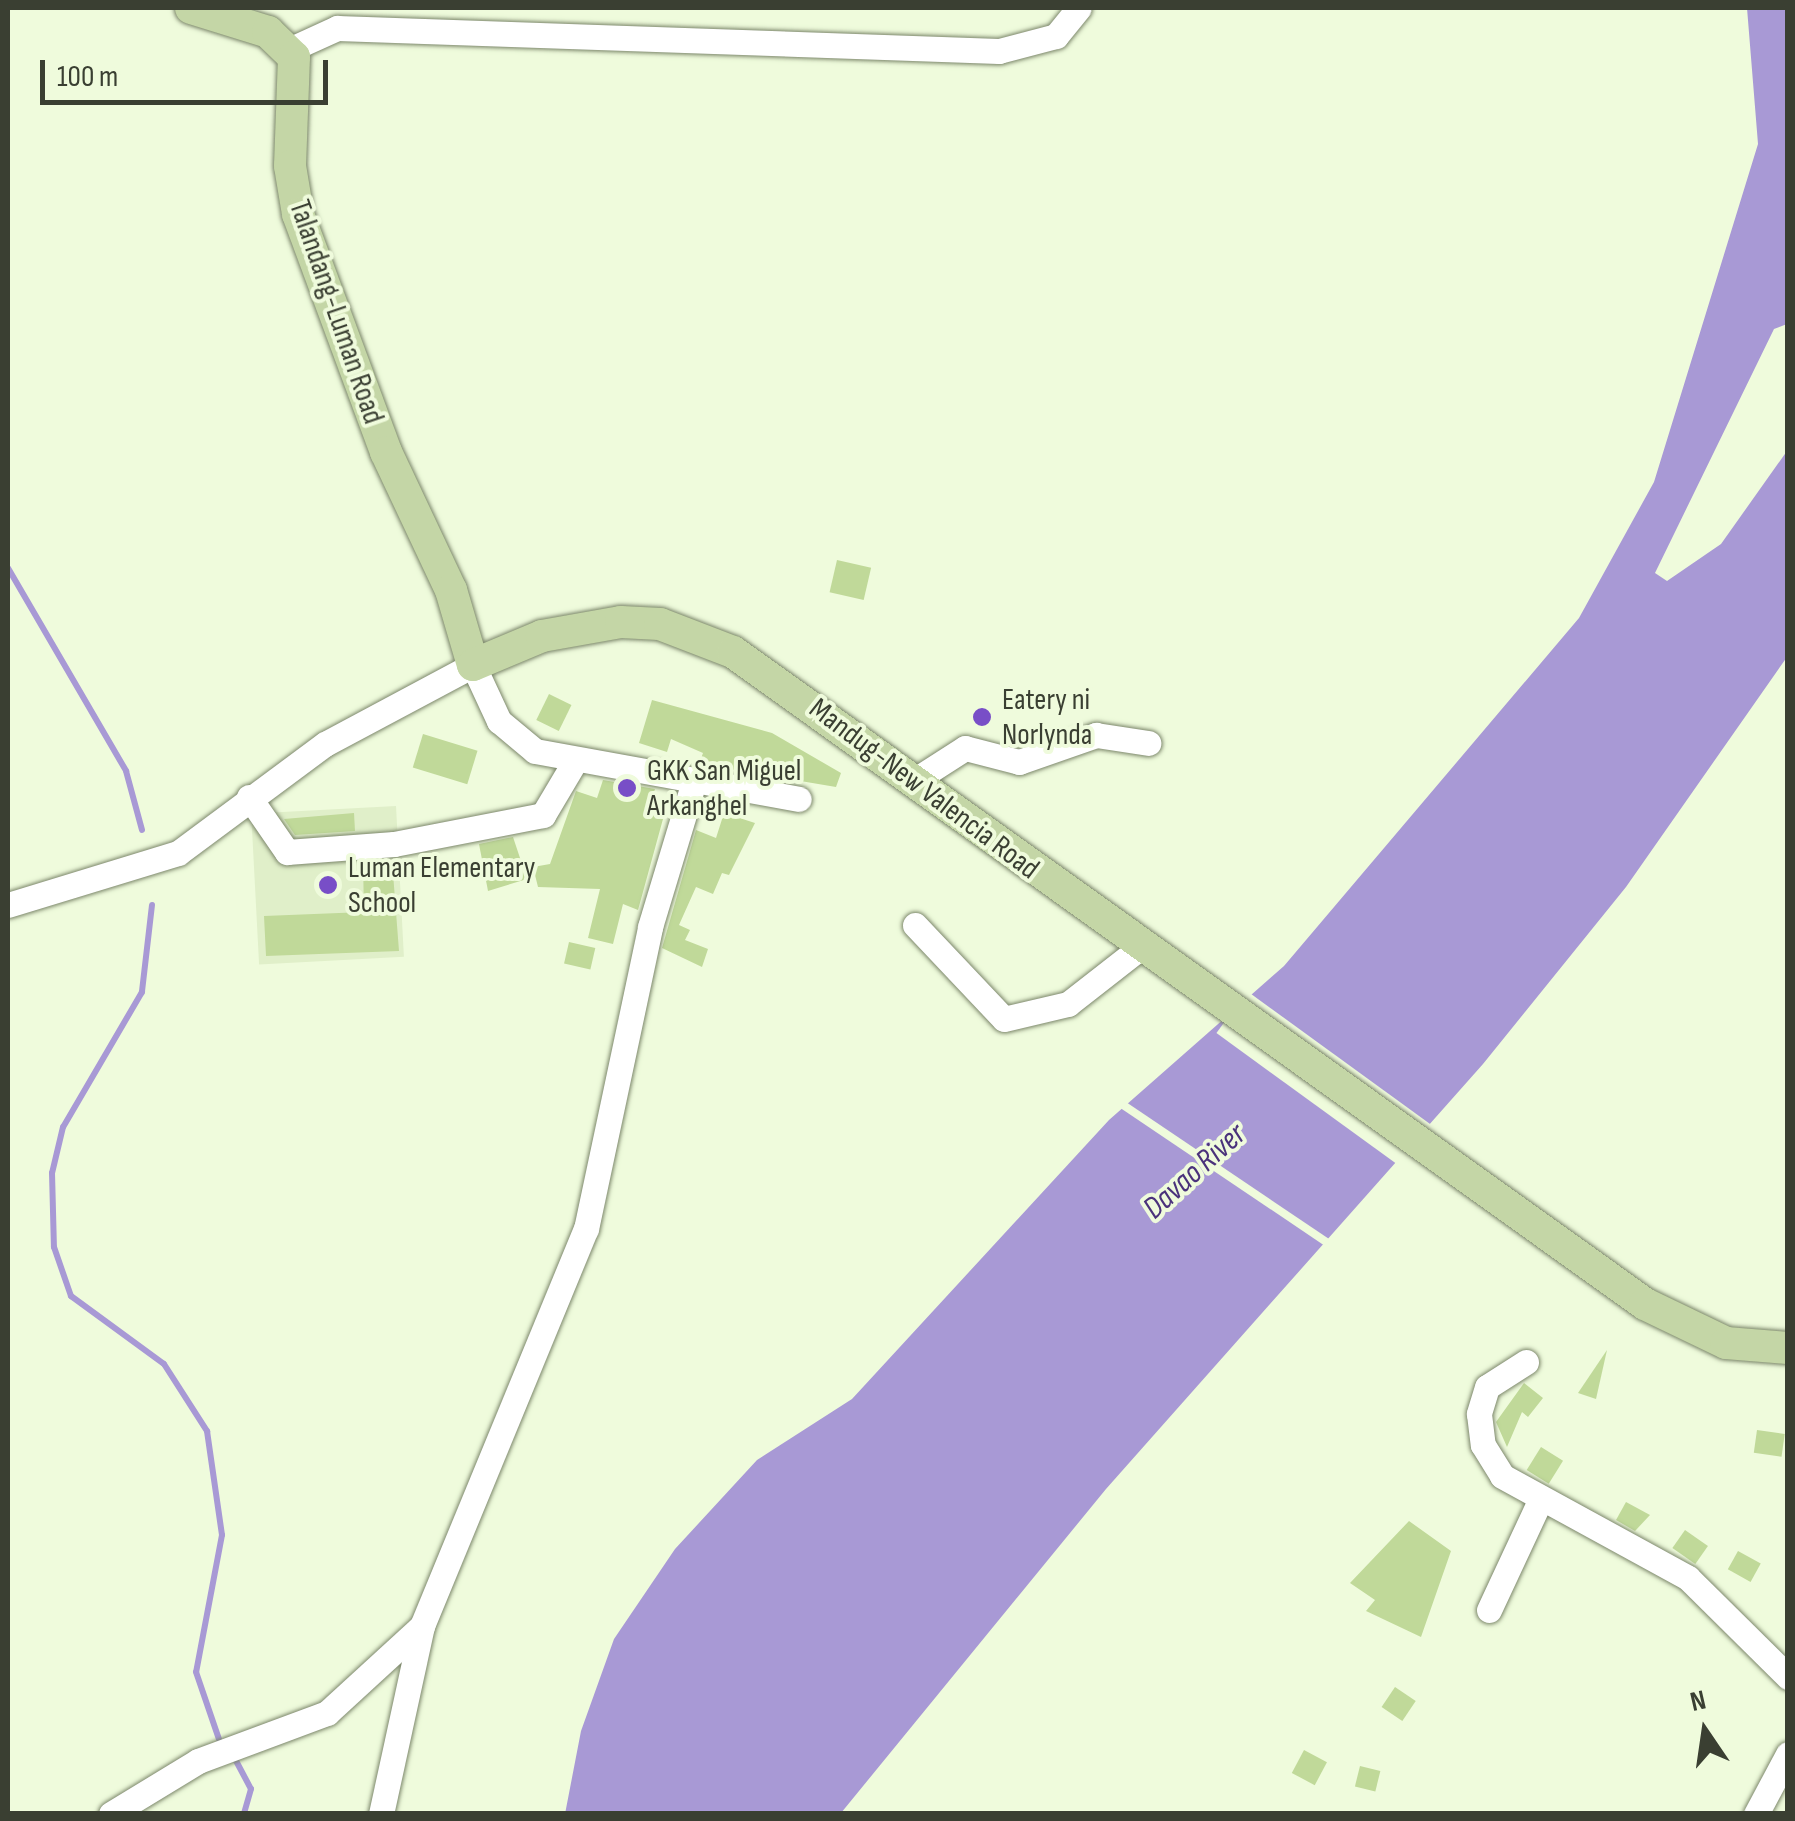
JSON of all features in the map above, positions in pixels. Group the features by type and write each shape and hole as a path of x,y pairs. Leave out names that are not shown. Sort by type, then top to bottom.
{"main road":[{"path":"191,8 290,49"},
{"name":"Talandang-Luman Road","path":"290,49 298,214 386,452 451,590 473,666"},
{"name":"Mandug-New Valencia Road","path":"473,666 582,626 660,624 733,652 1432,1155 1689,1328 1726,1342 1788,1348"}],"street":[{"path":"290,49 324,30 358,18 999,51 1056,36 1079,8"},
{"path":"473,666 512,738 575,760 799,799"},
{"name":"Mandug-New Valencia Road","path":"8,905 156,863 249,797 473,666"},
{"path":"912,782 965,748 1019,762 1096,735 1148,742"},
{"path":"249,797 287,852 394,844 543,816 575,760"},
{"path":"380,1814 422,1626 586,1229 650,927 694,781"},
{"path":"915,925 1004,1019 1068,1004 1140,947"},
{"path":"1526,1362 1487,1387 1479,1428 1495,1469 1539,1504 1688,1578 1788,1677"},
{"path":"1489,1610 1539,1504"},
{"path":"110,1814 224,1749 327,1713 422,1626"},
{"path":"1756,1814 1788,1754"}],"shaded area":[{"name":"Luman Elementary School","path":"396,806 404,957 259,964 251,814"}],"water":[{"name":"Davao River","path":"1747,8 1787,8 1787,324 1774,329 1655,573 1667,581 1721,544 1787,451 1787,657 1626,887 1483,1064 1106,1489 841,1813 565,1814 581,1731 614,1639 675,1549 757,1460 852,1399 1109,1120 1284,966 1579,618 1654,482 1758,144"}],"pier":[{"path":"1247,991 1434,1127 1403,1169 1216,1033"},
{"path":"1123,1100 1334,1242 1329,1249 1119,1107"}],"building":[{"path":"837,560 871,568 864,600 830,592"},
{"path":"549,694 571,705 559,731 536,720"},
{"path":"652,700 772,733 841,773 836,787 699,764 703,753 671,739 667,752 639,743"},
{"path":"423,734 478,751 467,784 413,767"},
{"path":"603,780 655,789 647,813 663,819 638,910 623,904 613,944 588,938 600,889 538,887 533,867 550,864 576,791 597,798"},
{"path":"354,813 355,831 295,835 284,819"},
{"path":"724,813 755,823 729,875 722,873 713,894 696,887 679,925 690,930 685,940 708,949 702,967 662,948 696,830 716,838"},
{"path":"513,837 527,879 488,891 479,844"},
{"path":"392,860 399,951 266,956 264,916 364,912 363,863"},
{"path":"569,942 595,948 590,970 564,963"},
{"path":"1607,1350 1596,1399 1578,1393"},
{"path":"1524,1383 1543,1398 1528,1417 1522,1412 1507,1447 1496,1422"},
{"path":"1757,1430 1785,1434 1782,1457 1754,1453"},
{"path":"1541,1447 1563,1461 1549,1484 1527,1470"},
{"path":"1626,1502 1650,1515 1635,1531 1616,1520"},
{"path":"1409,1521 1451,1551 1421,1637 1366,1611 1375,1600 1350,1583"},
{"path":"1685,1530 1708,1546 1695,1564 1672,1548"},
{"path":"1738,1551 1761,1564 1751,1582 1728,1569"},
{"path":"1395,1687 1416,1701 1402,1721 1382,1707"},
{"path":"1304,1750 1327,1762 1315,1785 1292,1773"},
{"path":"1360,1766 1380,1771 1375,1791 1355,1786"}],"waterway":[{"path":"8,568 126,771 142,830"},
{"path":"152,905 142,992 63,1127 52,1173 54,1247 71,1296 164,1364 207,1431 222,1535 196,1672 219,1739"},
{"path":"234,1757 251,1789 244,1814"}],"place":[{"name":"Eatery ni Norlynda","path":"982,717"},
{"name":"GKK San Miguel Arkanghel","path":"627,788"},
{"name":"Luman Elementary School","path":"328,885"}]}
